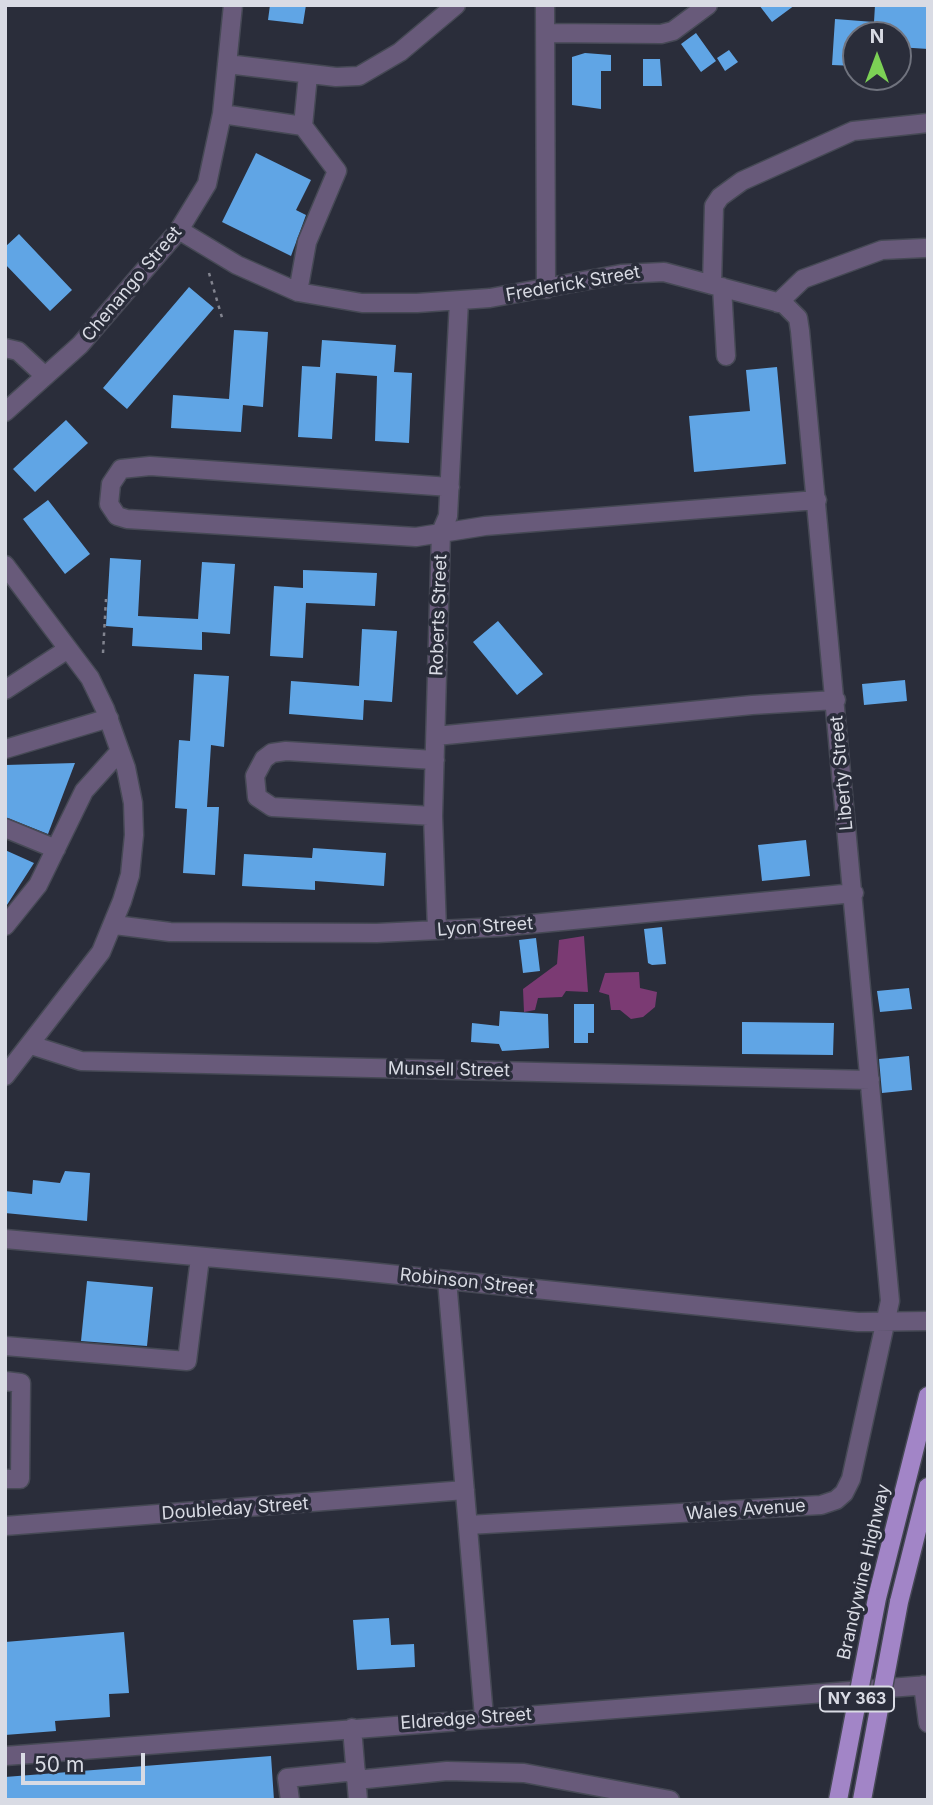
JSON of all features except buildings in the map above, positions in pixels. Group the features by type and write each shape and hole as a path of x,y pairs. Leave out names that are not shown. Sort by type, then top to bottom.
{"main road":[{"name":"Brandywine Highway","path":"838,1800 877,1598 928,1396"},
{"name":"NY 363","path":"862,1800 899,1602 928,1487"}],"street":[{"name":"Chenango Street","path":"5,412 80,345 179,230 207,184 222,114 233,5"},
{"path":"227,64 308,75 359,76 376,69 456,5"},
{"path":"545,5 546,289"},
{"path":"545,33 661,34 673,31 708,5"},
{"path":"298,292 307,242 337,171 303,126 308,75"},
{"path":"222,114 303,126"},
{"path":"726,356 717,286 715,206 720,197 741,181 853,131 928,123"},
{"name":"Frederick Street","path":"179,230 237,265 298,292 362,303 459,301 546,289 643,271 664,272 717,286"},
{"path":"717,286 778,303 803,279 882,250 925,248"},
{"name":"Roberts Street","path":"437,930 433,816 441,532 448,516 459,301"},
{"name":"Liberty Street","path":"778,303 792,311 800,331 890,1301 887,1323"},
{"path":"5,348 18,351 45,376"},
{"path":"450,487 150,467 121,469 111,484 109,504 117,516 127,519 416,537 441,532 817,500"},
{"path":"5,565 90,678 109,718 120,751 133,803 134,835 130,875 115,925 86,974 5,1076"},
{"path":"5,690 68,649"},
{"path":"436,736 752,705 836,700"},
{"path":"5,749 109,718"},
{"path":"5,926 38,885 84,791 120,751"},
{"path":"433,816 272,807 257,797 255,776 264,759 272,753 286,751 435,760"},
{"path":"5,828 56,849"},
{"name":"Lyon Street","path":"115,925 170,932 377,933 500,927 854,893"},
{"name":"Munsell Street","path":"31,1045 81,1061 870,1080"},
{"name":"Robinson Street","path":"5,1239 887,1323 928,1321"},
{"path":"5,1346 187,1361 200,1258"},
{"path":"447,1280 484,1717"},
{"name":"Wales Avenue","path":"468,1525 753,1510 836,1500 844,1493 851,1479 887,1323"},
{"path":"5,1479 20,1479 13,1382"},
{"name":"Doubleday Street","path":"5,1526 465,1490"},
{"path":"925,1685 928,1723"},
{"name":"Eldredge Street","path":"5,1756 925,1685"},
{"path":"352,1728 358,1800"},
{"path":"290,1800 287,1778 447,1771 524,1773 670,1800"}],"path":[{"path":"209,273 223,321"},
{"path":"103,653 106,599"}],"shaded area":[{"path":"584,936 588,992 566,991 562,997 538,998 535,1010 524,1012 523,989 557,964 559,940"},
{"path":"639,972 640,988 657,992 655,1007 643,1017 631,1019 620,1010 611,1010 609,995 599,992 605,973"}]}
